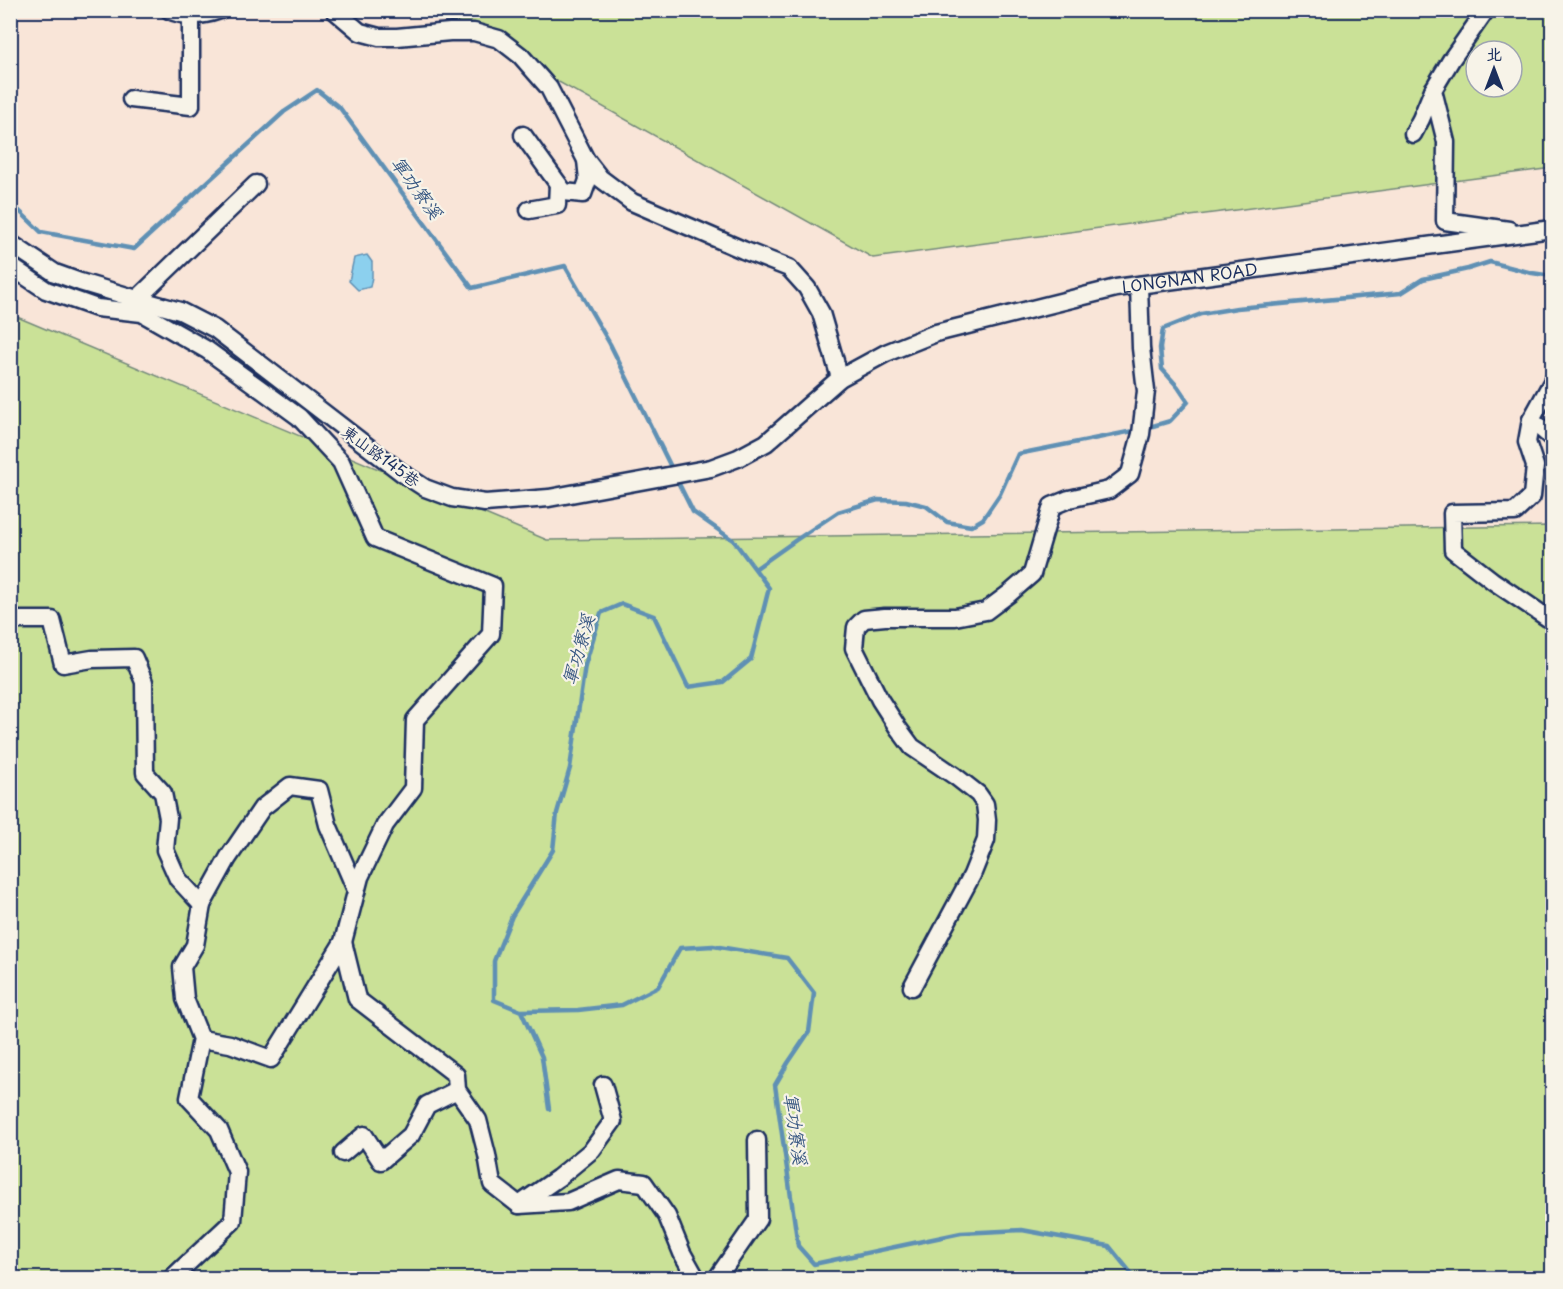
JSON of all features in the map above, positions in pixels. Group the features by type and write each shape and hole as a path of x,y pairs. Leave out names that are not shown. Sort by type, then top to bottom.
{"street":[{"path":"169,10 191,16 210,14 220,10"},
{"path":"334,10 360,32 379,37 474,32 499,39 521,56 549,88 586,160 600,178 632,202 789,268 807,288 821,313 840,378"},
{"path":"1413,134 1432,90 1486,10"},
{"path":"131,99 191,106 191,16"},
{"path":"1432,90 1446,142 1445,221 1528,232"},
{"path":"523,135 564,192 583,194 588,180 586,160"},
{"path":"137,299 256,184"},
{"path":"529,210 557,205 558,184"},
{"name":"LONGNAN ROAD","path":"840,378 886,353 936,333 1116,288 1552,229"},
{"name":"東山路145巷","path":"13,249 55,273 180,311 214,329 402,473 425,488 453,498 485,503 549,498 711,468 738,458 766,443 840,378"},
{"path":"10,266 46,290 97,308 142,313 207,350 299,417 341,462 375,538 493,586 491,634 415,720 412,788 385,825 360,877 343,942 271,1059 230,1044 201,1039"},
{"path":"912,987 972,875 986,840 985,804 978,794 955,776 912,747 880,700 854,648 856,627 864,619 955,617 986,611 1032,574 1053,506 1069,499 1109,490 1130,474 1142,427 1146,391 1141,348 1139,285"},
{"path":"1552,382 1531,420 1527,442 1534,466 1532,496 1515,512 1452,513 1453,550 1493,581 1552,621"},
{"path":"1531,420 1552,438"},
{"path":"10,624 17,620 52,620 63,664 92,659 134,658 144,682 145,773 163,793 168,818 165,850 178,879 202,905"},
{"path":"172,1278 233,1221 237,1172 219,1130 189,1098 201,1039 185,999 182,967 195,945 202,905 228,858 262,808 290,786 319,790 328,825 356,890"},
{"path":"343,942 357,999 456,1075 457,1090 478,1120 492,1184 519,1205 568,1202 619,1180 644,1183 668,1216 682,1252 696,1278"},
{"path":"519,1205 558,1178 592,1150 613,1121 603,1085"},
{"path":"343,1153 364,1135 381,1161 411,1135 427,1105 457,1090"},
{"path":"717,1278 758,1219 757,1140"}],"green space":[{"path":"432,11 1552,11 1552,168 873,258"},
{"path":"10,314 547,540 1552,526 1552,1278 11,1278"}],"water":[{"path":"367,255 372,262 370,287 358,290 349,281 354,258"}],"waterway":[{"name":"軍功寮溪","path":"10,202 41,232 134,249 284,112 317,90 340,108 472,288 565,266 610,344 673,471"},
{"path":"1146,428 1170,421 1188,402 1162,369 1160,348 1163,329 1201,314 1237,308 1401,293 1423,279 1490,262 1552,276"},
{"path":"755,569 838,512 878,500 906,501 926,506 947,522 971,526 983,519 1000,494 1018,454 1138,430"},
{"name":"軍功寮溪","path":"676,478 693,512 734,541 769,588 751,659 723,682 688,687 654,616 622,604 601,613 585,665 570,768 557,813 553,850 512,916 494,961 494,1000 521,1011 578,1010 622,1005 658,987 680,948 713,946 787,958 814,993 809,1032 775,1085 798,1246 814,1264 961,1233 1022,1230 1109,1246 1135,1278"},
{"path":"521,1011 542,1057 549,1109"}]}
